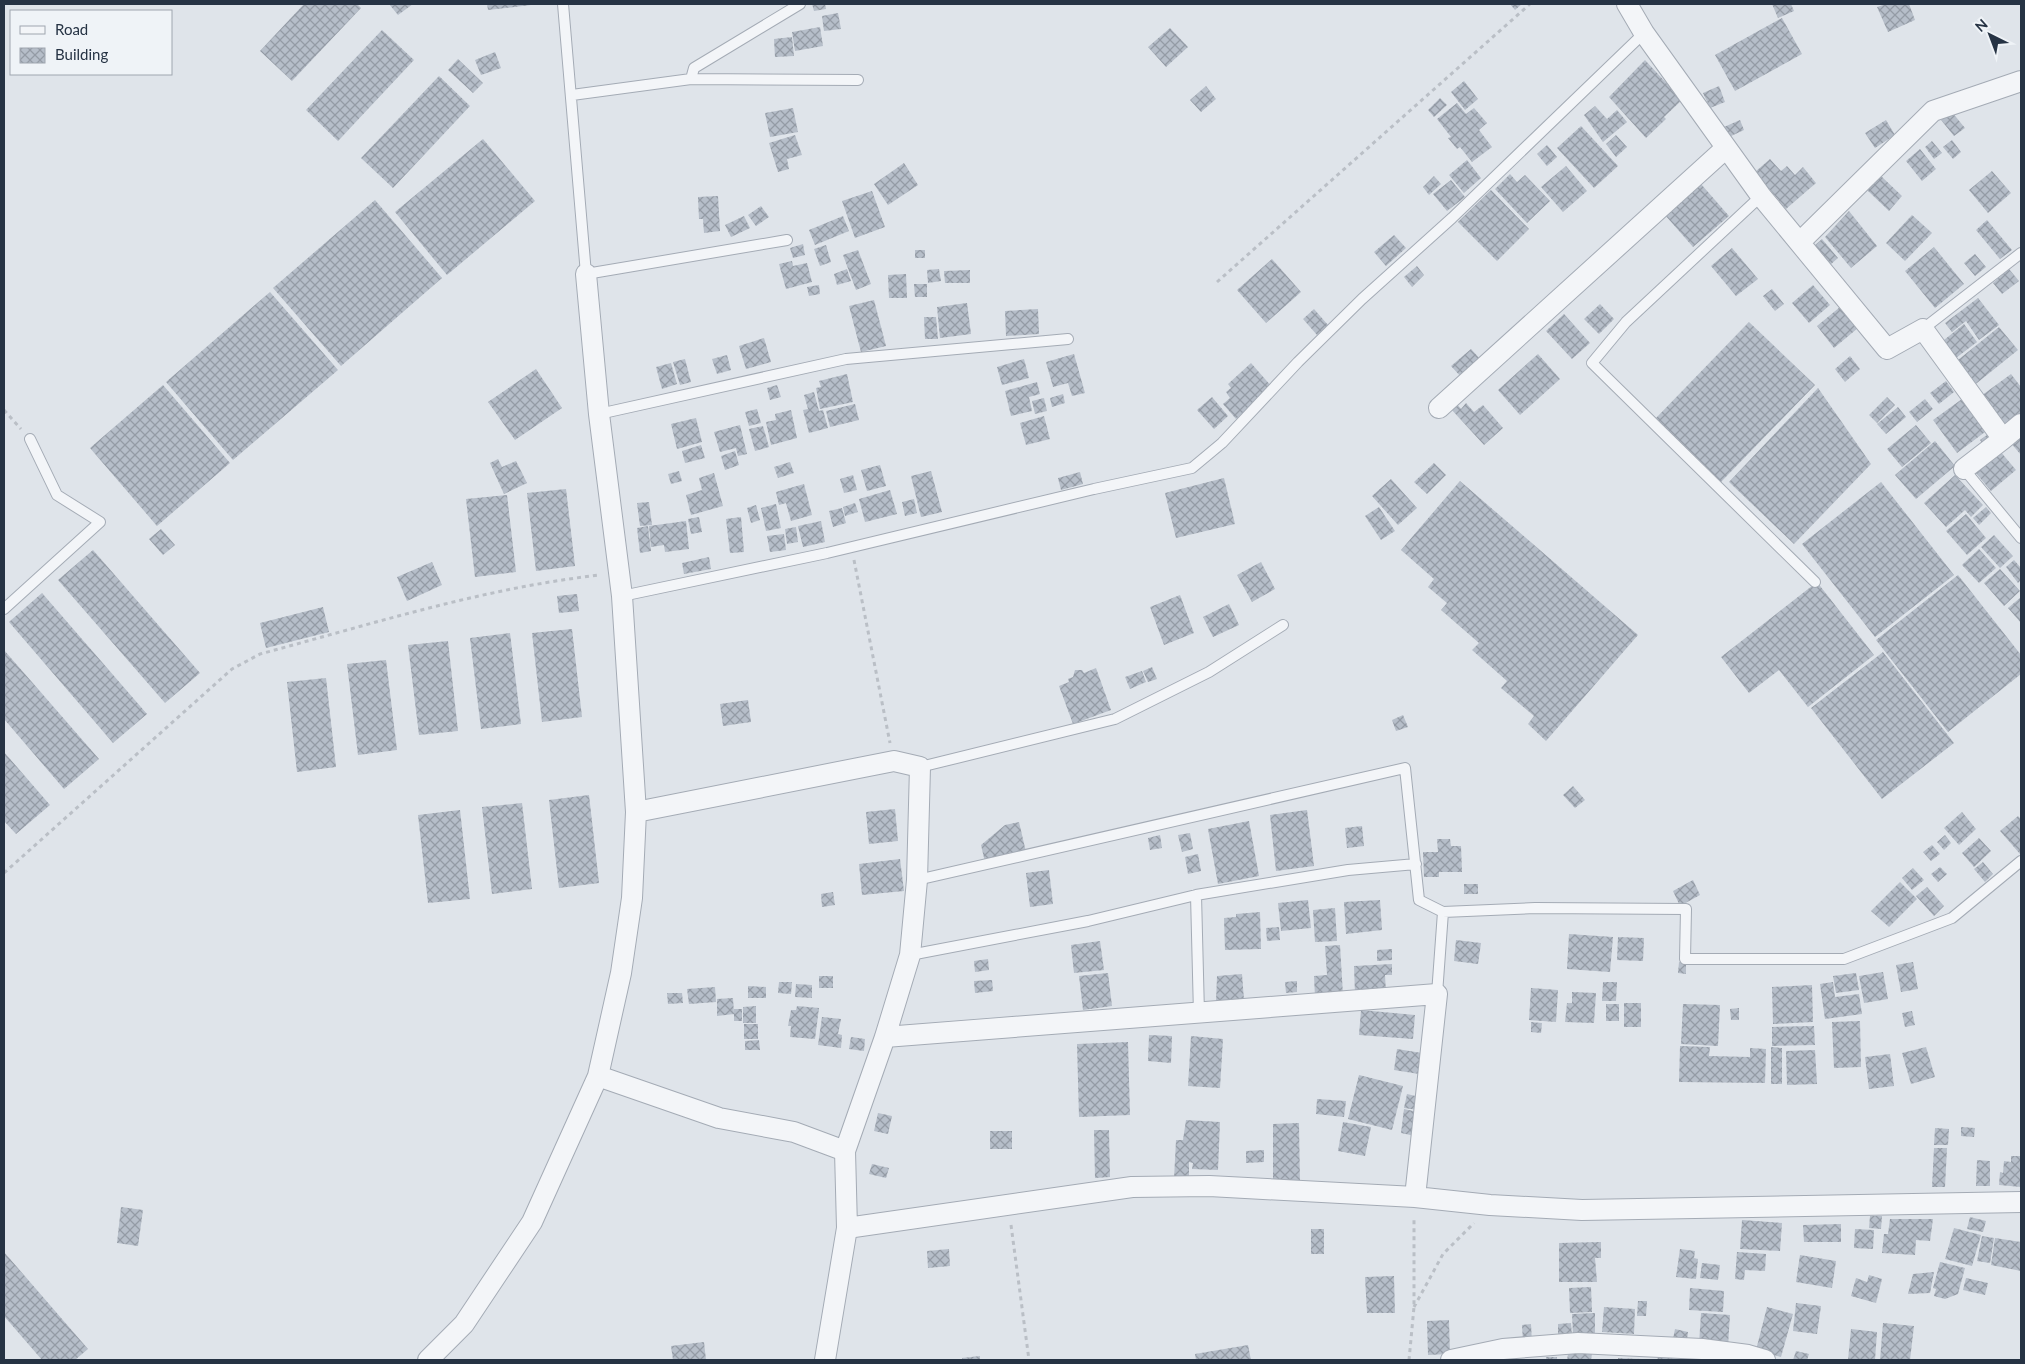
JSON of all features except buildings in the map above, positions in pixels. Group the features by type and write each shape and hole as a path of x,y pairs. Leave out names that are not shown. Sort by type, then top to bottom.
{"street":[{"path":"1627,4 1644,33 1761,196 1887,349 1923,329 2004,439"},
{"path":"1800,242 1933,111 2021,81"},
{"path":"1439,408 1726,148"},
{"path":"428,1360 464,1324 532,1222 598,1076 621,973 632,898 636,812 622,596 599,414 586,274"},
{"path":"1964,469 2021,424"},
{"path":"636,812 894,762 920,767 917,880 910,955 885,1037 845,1151 847,1228 825,1360"},
{"path":"885,1037 1437,994 1415,1197"},
{"path":"598,1076 719,1118 794,1132 845,1151"},
{"path":"847,1228 1132,1187 1209,1186 1415,1197 1490,1205 1582,1210 1678,1210 2021,1202"},
{"path":"1451,1360 1503,1349 1578,1343 1650,1353 1702,1349 1748,1355 1765,1360"}],"lane":[{"path":"563,4 586,274 787,240"},
{"path":"691,79 694,68 800,4"},
{"path":"622,596 852,548 1084,491 1192,468 1222,443 1298,362 1362,299 1452,218 1644,33"},
{"path":"572,95 691,79 858,80"},
{"path":"1761,196 1626,322 1592,362 1815,582"},
{"path":"1923,329 2021,253"},
{"path":"599,414 846,359 1068,339"},
{"path":"4,608 100,522 57,495 30,439"},
{"path":"1964,469 2021,538"},
{"path":"920,767 1116,719 1209,672 1283,624"},
{"path":"917,880 1405,768 1419,900 1443,912 1535,908 1686,909 1686,959 1844,959 1952,918 2021,862"},
{"path":"910,955 1088,921 1196,895 1348,870 1416,864"},
{"path":"1196,895 1199,1014"},
{"path":"1437,994 1443,912"}],"path":[{"path":"1217,282 1530,4"},
{"path":"4,410 30,439"},
{"path":"852,548 894,762"},
{"path":"4,873 232,669 260,654 449,604 544,582 619,573"},
{"path":"1409,1360 1414,1307 1415,1197"},
{"path":"1008,1204 1029,1360"},
{"path":"1414,1307 1443,1254 1490,1205"}]}
